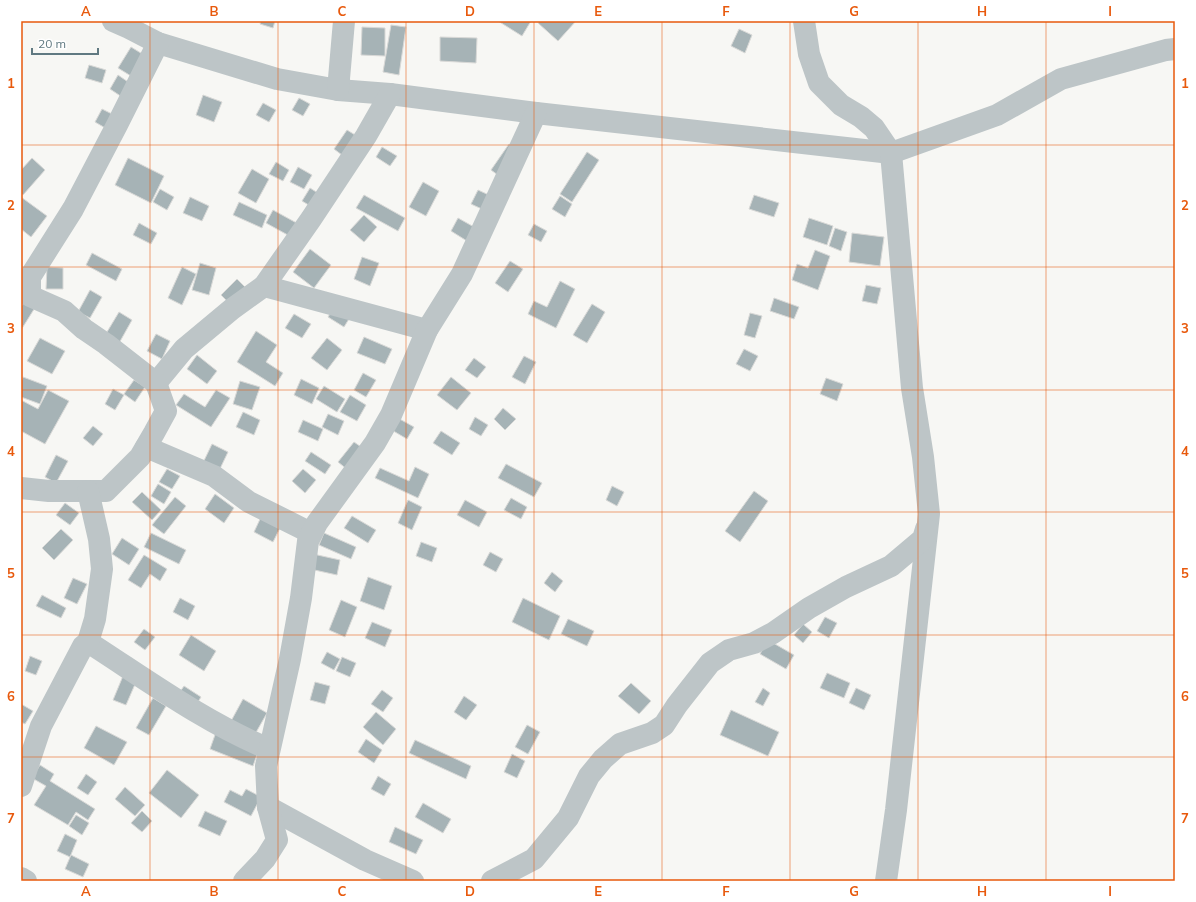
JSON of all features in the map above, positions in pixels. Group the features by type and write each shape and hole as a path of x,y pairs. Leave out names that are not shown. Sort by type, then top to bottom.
{"street":[{"path":"113,21 158,43 277,79 338,90 390,94 536,113 891,153 996,115 1061,79 1166,50 1175,49"},
{"path":"338,90 344,21"},
{"path":"804,21 809,54 819,83 841,106 861,117 874,128 891,153 912,388 923,457 929,514 896,810 886,881"},
{"path":"21,488 49,491 106,491 140,457 166,411 156,383 106,344 84,329 64,312 30,296 30,277 73,209 158,43"},
{"path":"156,383 184,349 232,309 264,286 366,136 390,94"},
{"path":"244,881 265,859 277,840 268,807 266,766 290,659 301,598 306,549 311,533 375,443 390,415 427,330 462,274 536,113"},
{"path":"264,286 427,330"},
{"path":"146,447 214,476 250,502 311,533"},
{"path":"21,786 40,726 83,646 88,642 94,619 102,569 99,539 88,491"},
{"path":"492,881 534,859 568,818 590,776 603,759 620,744 652,733 664,725 677,705 710,663 729,650 754,644 773,634 809,608 846,587 891,566 923,539 929,514"},
{"path":"88,642 216,724 269,749"},
{"path":"268,807 365,860 413,881"},
{"path":"21,878 26,881"}],"building":[{"path":"261,21 275,21 273,28 260,24"},
{"path":"498,21 531,21 522,36"},
{"path":"539,21 576,21 558,41 538,23"},
{"path":"391,25 406,27 399,75 383,72"},
{"path":"362,27 385,28 385,56 361,55"},
{"path":"739,29 752,35 745,53 731,46"},
{"path":"440,37 477,38 476,63 440,61"},
{"path":"131,47 144,55 131,76 118,68"},
{"path":"89,65 106,70 102,83 85,78"},
{"path":"118,75 131,84 122,97 110,89"},
{"path":"203,95 222,102 214,122 196,115"},
{"path":"299,98 310,104 303,116 292,110"},
{"path":"263,103 276,110 269,122 256,115"},
{"path":"102,109 114,115 107,129 95,122"},
{"path":"347,130 360,138 346,158 334,149"},
{"path":"509,144 521,152 502,178 491,170"},
{"path":"382,147 397,156 390,166 376,157"},
{"path":"587,152 599,160 572,202 560,194"},
{"path":"32,158 45,170 23,195 21,194 21,170"},
{"path":"128,158 164,176 151,203 115,185"},
{"path":"276,162 289,170 283,181 269,174"},
{"path":"298,167 312,175 304,189 290,182"},
{"path":"252,169 269,179 256,203 238,193"},
{"path":"423,182 439,191 426,216 409,207"},
{"path":"310,188 324,197 317,210 302,201"},
{"path":"160,189 174,197 167,210 153,202"},
{"path":"478,190 491,196 484,210 471,204"},
{"path":"364,195 405,218 398,231 356,208"},
{"path":"754,195 779,203 774,217 749,209"},
{"path":"560,196 572,204 565,217 552,209"},
{"path":"21,197 47,216 31,237 21,229"},
{"path":"190,197 209,206 202,221 183,213"},
{"path":"239,202 267,215 262,228 233,215"},
{"path":"273,210 302,226 295,239 266,223"},
{"path":"364,215 377,227 364,242 350,230"},
{"path":"458,218 474,227 467,241 451,231"},
{"path":"809,218 833,226 827,245 803,237"},
{"path":"139,223 157,233 151,244 133,235"},
{"path":"534,224 547,231 541,242 528,235"},
{"path":"835,228 847,232 841,251 829,246"},
{"path":"852,233 884,237 880,266 849,262"},
{"path":"310,249 331,265 314,288 293,272"},
{"path":"815,250 830,256 818,290 792,280 797,264 808,268"},
{"path":"92,253 122,269 116,281 86,265"},
{"path":"362,257 379,263 370,286 354,279"},
{"path":"510,261 523,269 508,292 495,283"},
{"path":"200,263 216,268 209,295 192,290"},
{"path":"47,267 63,268 63,289 46,289"},
{"path":"182,267 196,274 182,305 168,298"},
{"path":"237,279 246,288 230,304 221,295"},
{"path":"560,281 575,289 556,328 528,314 534,301 547,307"},
{"path":"866,285 881,288 877,304 862,301"},
{"path":"90,290 102,297 90,318 78,312"},
{"path":"774,298 799,307 794,319 770,311"},
{"path":"26,299 36,306 21,330 21,307"},
{"path":"336,304 352,314 344,327 328,317"},
{"path":"592,304 605,312 587,343 573,335"},
{"path":"119,312 132,320 118,345 104,337"},
{"path":"750,313 762,316 755,338 744,335"},
{"path":"294,314 311,324 302,338 285,328"},
{"path":"256,331 277,345 266,362 283,373 275,386 237,362"},
{"path":"156,334 170,341 162,359 147,351"},
{"path":"364,337 392,349 385,364 357,353"},
{"path":"40,338 65,351 52,374 27,361"},
{"path":"327,338 342,350 327,370 311,358"},
{"path":"744,349 758,356 750,371 736,364"},
{"path":"197,355 217,371 207,384 187,369"},
{"path":"524,356 536,362 525,384 512,377"},
{"path":"474,358 486,367 477,378 465,370"},
{"path":"363,373 376,380 366,397 354,390"},
{"path":"23,377 47,386 40,404 21,397 21,382"},
{"path":"451,377 471,393 457,410 437,395"},
{"path":"826,378 843,384 837,401 820,394"},
{"path":"301,379 319,388 312,404 294,395"},
{"path":"134,380 145,387 135,402 124,394"},
{"path":"240,381 260,387 252,410 233,404"},
{"path":"324,386 345,399 337,412 316,399"},
{"path":"113,389 124,395 115,410 105,404"},
{"path":"48,390 69,401 45,444 21,431 21,400 38,409"},
{"path":"216,390 230,398 211,427 176,405 184,394 205,407"},
{"path":"350,395 366,405 357,421 340,412"},
{"path":"503,408 516,419 505,430 494,419"},
{"path":"243,412 260,420 254,435 236,427"},
{"path":"328,414 344,421 338,435 322,427"},
{"path":"396,417 414,427 407,439 390,429"},
{"path":"475,417 488,425 481,436 469,429"},
{"path":"303,420 323,429 318,441 298,432"},
{"path":"93,426 103,434 93,446 83,438"},
{"path":"441,431 460,443 452,455 433,443"},
{"path":"354,442 364,449 348,470 338,462"},
{"path":"212,444 228,452 216,477 200,469"},
{"path":"311,452 331,465 325,474 305,461"},
{"path":"56,455 68,461 56,483 45,477"},
{"path":"506,464 542,483 534,497 498,478"},
{"path":"415,467 429,474 418,498 375,478 380,468 409,481"},
{"path":"167,469 180,476 172,489 159,482"},
{"path":"303,469 316,480 305,493 292,481"},
{"path":"158,484 171,492 164,504 151,496"},
{"path":"612,486 624,492 617,506 606,500"},
{"path":"754,491 768,501 740,542 725,531"},
{"path":"142,492 161,510 152,520 132,502"},
{"path":"215,494 234,508 224,523 205,509"},
{"path":"175,497 186,506 164,534 152,525"},
{"path":"511,498 527,507 521,519 504,510"},
{"path":"408,500 422,507 412,530 398,523"},
{"path":"465,500 487,512 479,527 457,515"},
{"path":"65,503 79,513 70,525 56,515"},
{"path":"352,516 376,530 368,543 344,528"},
{"path":"261,517 280,528 273,542 254,532"},
{"path":"61,529 73,540 54,560 42,548"},
{"path":"151,533 186,550 179,564 144,547"},
{"path":"324,533 356,547 351,559 319,545"},
{"path":"122,538 139,549 129,565 112,554"},
{"path":"421,542 437,548 432,562 416,556"},
{"path":"490,552 503,559 496,572 483,565"},
{"path":"313,554 340,560 337,575 310,569"},
{"path":"144,555 167,569 160,581 150,574 141,588 128,580"},
{"path":"552,572 563,581 555,592 544,583"},
{"path":"368,577 392,586 384,610 360,601"},
{"path":"73,578 87,584 77,604 64,598"},
{"path":"42,595 66,608 61,618 36,606"},
{"path":"180,598 195,606 188,620 173,612"},
{"path":"523,598 560,616 549,640 512,622"},
{"path":"341,600 357,607 345,637 329,630"},
{"path":"825,617 837,623 829,638 817,631"},
{"path":"568,619 594,631 587,646 561,634"},
{"path":"372,622 392,630 385,647 365,638"},
{"path":"803,624 812,632 803,643 794,635"},
{"path":"144,629 155,637 145,650 134,642"},
{"path":"191,635 216,651 204,671 179,655"},
{"path":"768,640 794,655 786,669 760,654"},
{"path":"327,652 340,659 334,670 321,663"},
{"path":"30,656 42,661 36,675 25,671"},
{"path":"342,657 356,663 350,677 336,671"},
{"path":"827,673 850,683 844,698 820,688"},
{"path":"123,676 136,682 126,705 113,700"},
{"path":"315,682 330,686 325,704 310,700"},
{"path":"631,683 651,701 639,714 618,696"},
{"path":"184,686 201,697 194,708 177,696"},
{"path":"763,688 770,693 763,706 755,702"},
{"path":"856,688 871,695 864,710 849,703"},
{"path":"382,690 393,698 383,712 371,704"},
{"path":"464,696 477,705 466,720 454,712"},
{"path":"153,698 166,706 149,735 136,728"},
{"path":"243,699 267,713 254,736 230,723"},
{"path":"21,704 33,711 25,724 21,722"},
{"path":"731,710 779,732 768,756 720,735"},
{"path":"376,712 396,729 383,745 363,727"},
{"path":"527,725 540,732 528,754 515,747"},
{"path":"96,726 127,742 114,765 84,748"},
{"path":"216,732 259,749 253,766 210,749"},
{"path":"366,739 382,750 374,763 358,752"},
{"path":"415,740 471,766 466,779 409,753"},
{"path":"512,754 525,761 517,778 504,772"},
{"path":"40,765 54,774 50,781 95,809 88,820 76,812 68,825 34,805 46,786 32,778"},
{"path":"167,770 199,795 181,818 149,793"},
{"path":"86,774 97,782 88,795 77,788"},
{"path":"378,776 391,784 384,796 371,789"},
{"path":"125,787 145,805 135,816 115,799"},
{"path":"246,789 261,797 251,816 224,802 230,790 242,796"},
{"path":"423,803 451,819 443,833 415,817"},
{"path":"142,811 152,821 142,832 131,823"},
{"path":"205,811 227,821 220,836 198,826"},
{"path":"76,815 89,823 82,835 69,826"},
{"path":"395,827 423,840 416,854 389,842"},
{"path":"65,834 77,840 70,857 57,851"},
{"path":"71,855 89,864 83,877 65,869"}]}
